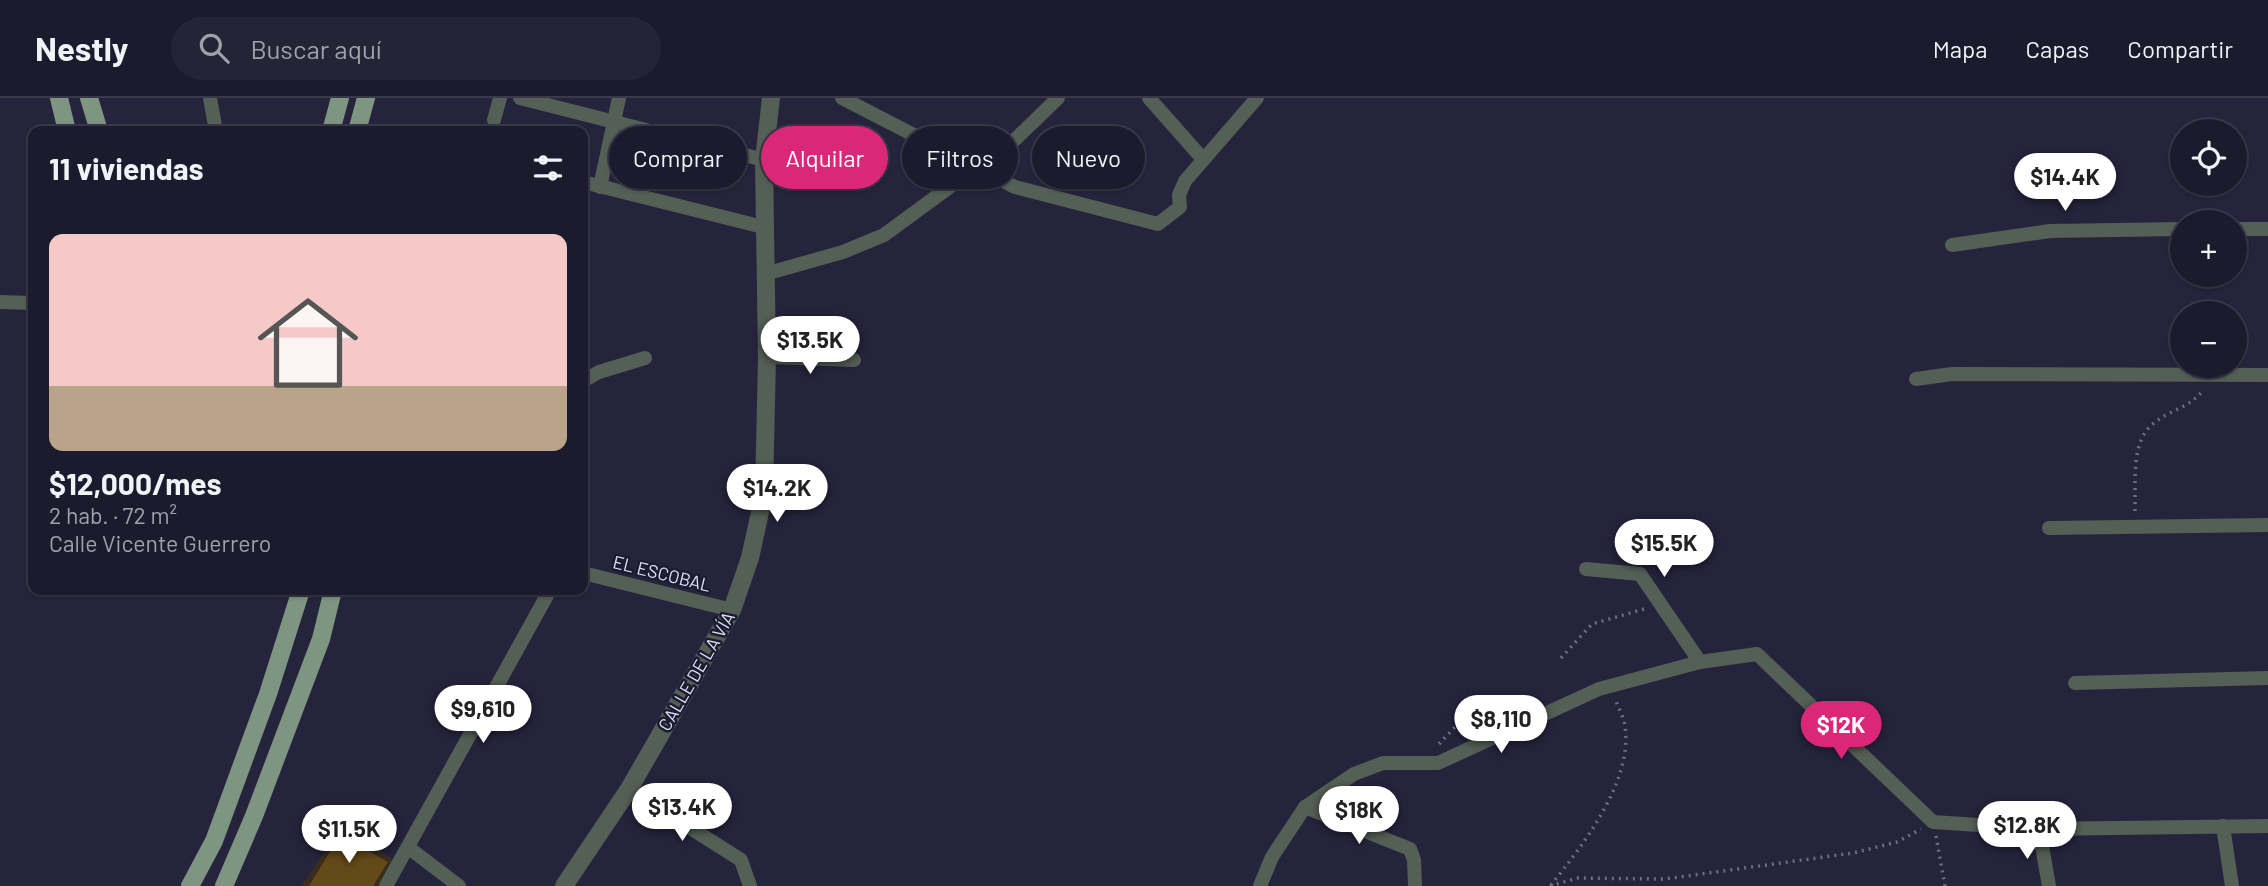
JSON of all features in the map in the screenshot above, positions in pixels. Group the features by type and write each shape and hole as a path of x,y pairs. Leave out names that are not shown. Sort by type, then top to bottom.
{"main road":[{"path":"59,98 66,126"},
{"path":"89,98 97,126"},
{"path":"332,126 340,98"},
{"path":"358,126 366,98"},
{"path":"190,886 214,841 268,694 299,595"},
{"path":"224,886 254,816 321,639 332,595"}],"street":[{"path":"210,98 215,126"},
{"path":"494,120 500,98"},
{"path":"520,98 761,159"},
{"path":"600,187 619,98"},
{"name":"CALLE DE LA VÍA","path":"768,126 771,98"},
{"path":"842,98 902,128"},
{"path":"1018,137 1058,98"},
{"path":"1149,98 1202,158"},
{"path":"1018,188 1158,224 1180,207 1179,195 1185,181 1202,158 1257,98"},
{"path":"588,183 762,227"},
{"name":"CALLE DE LA VÍA","path":"564,886 629,789 732,610 750,558 764,494 767,357 763,189"},
{"path":"765,274 844,252 884,235 947,189"},
{"path":"1952,246 2050,231 2170,229"},
{"path":"2247,229 2268,229"},
{"path":"2,302 28,303"},
{"path":"767,357 854,360"},
{"path":"588,378 599,372 645,358"},
{"path":"1916,379 1952,374 2170,375"},
{"path":"2247,375 2268,375"},
{"path":"2049,528 2268,525"},
{"path":"1586,569 1640,574 1700,662"},
{"name":"EL ESCOBAL","path":"588,574 732,610"},
{"path":"386,886 547,595"},
{"path":"1260,886 1272,857 1305,807 1354,774 1382,763 1438,763 1610,686 1700,662 1756,654 1933,822 2039,829 2268,826"},
{"path":"2075,683 2268,678"},
{"path":"629,789 741,860 750,886"},
{"path":"1305,807 1410,849 1414,860 1415,886"},
{"path":"2223,826 2232,886"},
{"path":"2039,829 2049,886"},
{"path":"409,848 459,886"}],"path":[{"path":"2134,527 2139,443 2153,423 2194,402 2212,378"},
{"path":"1562,658 1592,624 1660,605"},
{"path":"1550,886 1600,820 1620,771 1625,727 1610,686"},
{"path":"1420,763 1469,712"},
{"path":"1550,886 1578,878 1665,879 1853,853 1898,842 1933,822 1945,886"}],"shaded area":[{"path":"345,822 394,861 378,886 301,886"}],"building":[{"path":"344,829 363,842 360,846 388,862 373,886 309,886"}]}
